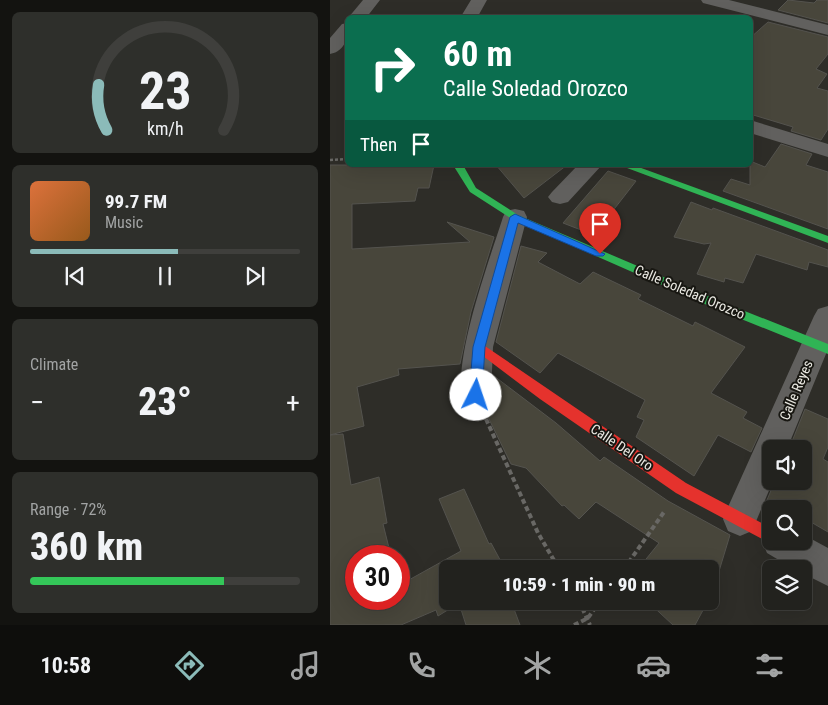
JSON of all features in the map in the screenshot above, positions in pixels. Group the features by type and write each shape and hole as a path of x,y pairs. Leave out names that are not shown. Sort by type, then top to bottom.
{"street":[{"path":"359,15 372,0"},
{"path":"470,15 479,0"},
{"path":"709,0 752,9 828,30"},
{"path":"330,49 345,32"},
{"path":"753,127 828,151"},
{"name":"Calle Soledad Orozco","path":"459,167 473,190 515,217 718,305 824,336"},
{"path":"560,197 589,167"},
{"path":"629,167 828,240"},
{"path":"476,395 479,347 515,217"},
{"name":"Calle Reyes","path":"740,519 824,336"},
{"name":"Calle Del Oro","path":"479,347 544,395 681,488 762,531"},
{"path":"796,550 828,568"}],"path":[{"path":"330,160 345,159"},
{"path":"476,395 538,533 554,560"},
{"path":"630,560 681,488"},
{"path":"583,610 590,625"},
{"path":"574,625 588,618 594,610"}],"building":[{"path":"788,0 814,3 817,0 828,0 828,23 778,10"},
{"path":"768,22 828,37 828,54 816,69 827,74 817,88 828,91 828,129 821,140 791,131 793,127 753,115 753,35"},
{"path":"781,144 812,154 806,165 828,172 828,229 723,191 731,179 750,185 750,167 753,167 753,162 765,167"},
{"path":"330,165 345,165 345,167 434,167 429,188 418,188 415,201 352,204 352,249 470,242 447,222 494,237 471,312 460,364 398,369 399,375 357,387 364,426 330,435"},
{"path":"498,167 564,167 524,198"},
{"path":"608,171 636,181 594,235 563,223"},
{"path":"691,202 712,210 713,208 828,250 828,267 809,262 807,270 756,254 743,283 725,278 724,282 697,274 711,243 704,244 674,237"},
{"path":"521,246 547,253 538,262 580,284 593,272 641,295 638,299 693,326 695,322 745,347 711,393 747,412 743,418 762,428 751,452 718,435 694,476 636,437 644,420 637,417 645,400 558,353 540,373 496,342"},
{"path":"494,376 556,423 600,461 604,457 668,501 730,535 719,571 719,560 645,560 659,543 596,502 579,519 564,505 562,506 526,468 511,464 487,415 498,409 491,400"},
{"path":"805,409 828,419 828,447 823,459 828,462 828,532 812,523 812,500 767,500 771,490 812,490 812,440 793,440"},
{"path":"343,434 351,485 379,477 387,523 383,524 388,545 345,545 345,610 410,610 410,579 439,563 439,610 448,610 438,616 436,610 401,625 330,625 330,435"},
{"path":"464,489 489,544 491,543 500,560 445,560 461,551 439,499"},
{"path":"461,610 514,610 520,625 466,625"},
{"path":"657,610 703,610 695,625 673,625"}],"traffic: fast":[{"path":"459,167 473,190 515,217 718,305 828,349"},
{"path":"629,167 828,240"}],"traffic: jam":[{"path":"479,347 544,395 681,488 762,531"}],"route":[{"path":"476,395 479,347 515,217 600,254"}]}
